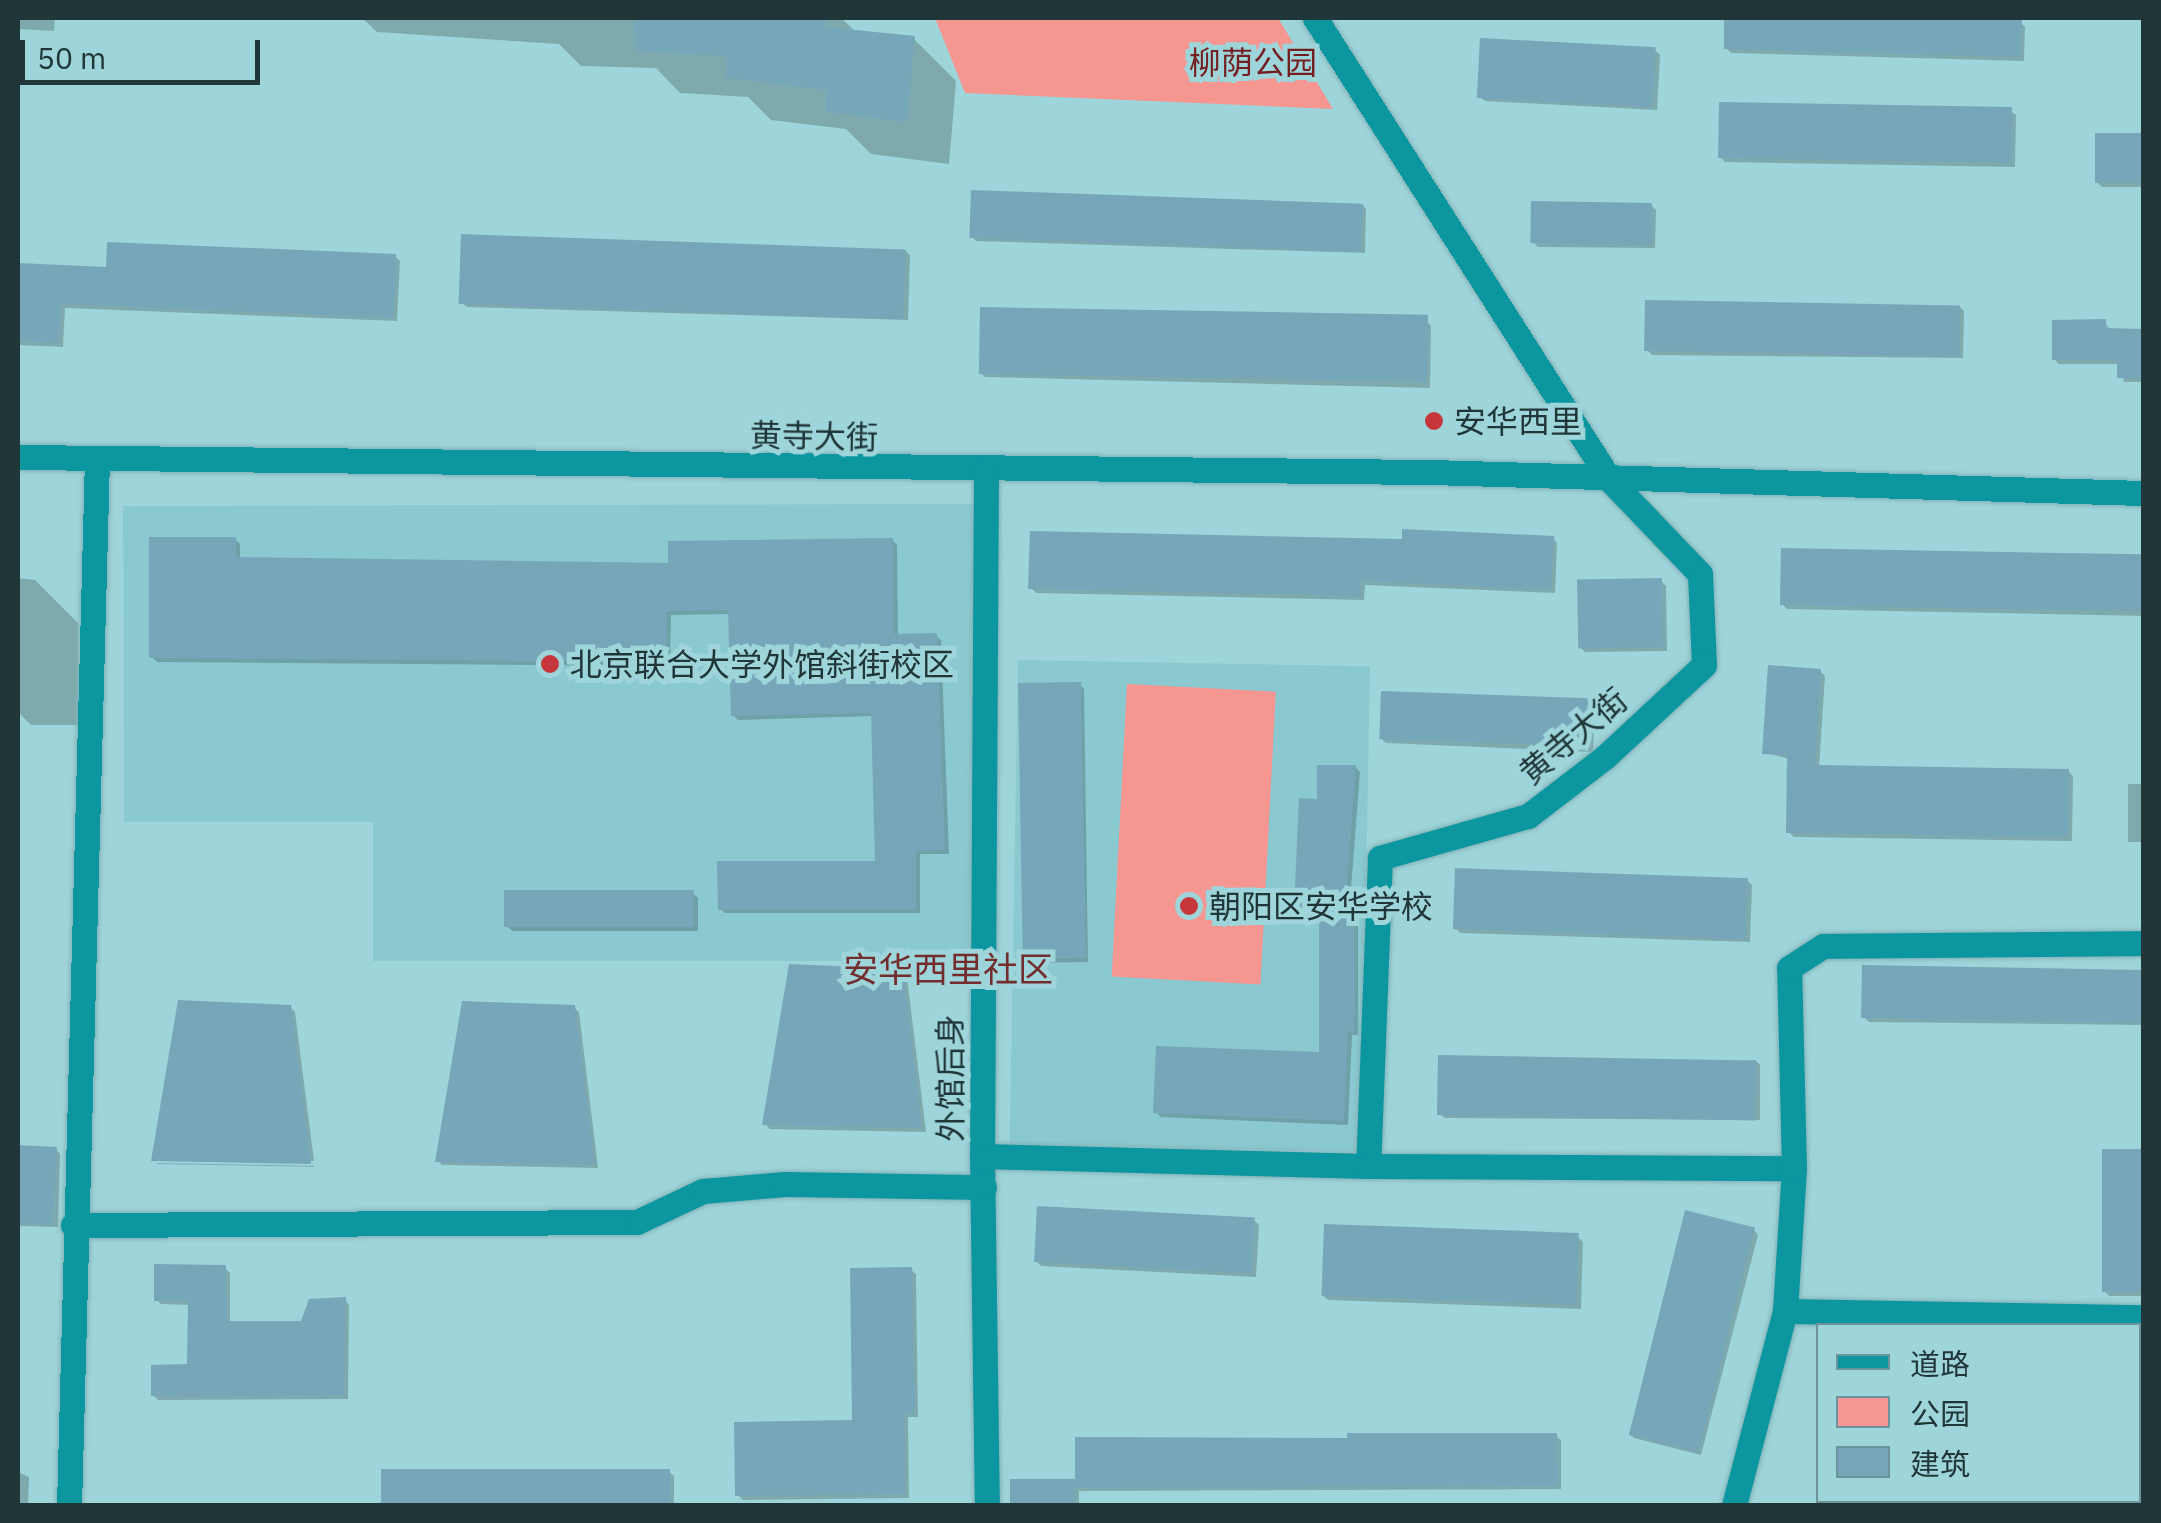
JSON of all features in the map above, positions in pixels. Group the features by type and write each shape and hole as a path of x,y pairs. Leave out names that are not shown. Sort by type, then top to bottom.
{"street":[{"name":"黄寺大街","path":"1314,18 1610,480 1700,574 1704,664 1605,758 1528,816 1380,858 1368,1166"},
{"name":"黄寺大街","path":"18,456 97,460 1431,472 2144,493"},
{"path":"69,1506 73,1225 97,460"},
{"name":"外馆后身","path":"986,470 982,1156 987,1506"},
{"path":"1734,1506 1785,1311 1794,1168 1789,968 1823,946 2144,944"},
{"path":"982,1156 1368,1166 1794,1168"},
{"path":"73,1225 637,1222 703,1191 785,1184 984,1187"},
{"path":"1785,1311 2144,1317"}],"shaded area":[{"name":"北京联合大学外馆斜街校区","path":"979,504 969,961 373,961 373,822 124,822 123,506"},
{"name":"朝阳区安华学校","path":"1018,660 1370,666 1361,1151 1010,1145"}],"green space":[{"name":"柳荫公园","path":"935,18 1278,18 1333,109 965,93"},
{"path":"1127,684 1276,692 1260,984 1112,977"}],"building":[{"path":"634,18 826,18 826,27 915,36 907,122 826,112 826,90 726,78 727,56 635,51"},
{"path":"1724,18 2022,20 2020,57 1724,49"},
{"path":"1480,38 1656,47 1653,107 1477,98"},
{"path":"1719,102 2012,107 2011,163 1718,158"},
{"path":"2095,133 2144,133 2144,183 2095,183"},
{"path":"971,190 1363,204 1361,252 969,238"},
{"path":"1531,201 1652,203 1651,245 1530,243"},
{"path":"461,234 906,250 903,319 459,304"},
{"path":"107,242 396,254 394,318 61,304 59,343 18,341 18,263 106,267"},
{"path":"1645,300 1960,305 1959,356 1644,351"},
{"path":"980,307 1428,315 1427,382 979,374"},
{"path":"2106,319 2106,328 2144,329 2144,379 2117,378 2117,360 2052,360 2052,320"},
{"path":"1402,529 1554,536 1551,590 1361,581 1361,596 1028,589 1030,531 1402,539"},
{"path":"149,537 236,537 236,557 668,563 668,541 893,538 894,634 937,633 945,850 916,851 916,909 718,910 717,861 875,861 871,713 731,716 728,610 667,611 666,662 149,658"},
{"path":"1781,548 2144,554 2143,611 1780,605"},
{"path":"1662,578 1663,647 1578,648 1577,579"},
{"path":"1768,665 1821,669 1815,765 2069,769 2068,837 1786,833 1787,755 1762,754"},
{"path":"1081,682 1086,958 1023,959 1018,683"},
{"path":"1381,691 1591,698 1589,746 1379,739"},
{"path":"1317,765 1356,765 1345,913 1354,913 1355,1032 1348,1031 1344,1121 1153,1113 1156,1046 1319,1052 1319,909 1294,908 1299,798 1317,799"},
{"path":"1455,868 1748,878 1746,939 1453,929"},
{"path":"504,890 694,890 694,927 504,927"},
{"path":"789,964 903,969 922,1128 762,1125"},
{"path":"1862,965 2144,970 2143,1023 1861,1018"},
{"path":"178,1000 291,1005 311,1164 151,1161"},
{"path":"462,1001 575,1005 595,1164 435,1162"},
{"path":"1438,1055 1756,1061 1755,1121 1437,1115"},
{"path":"18,1145 57,1147 53,1225 18,1223"},
{"path":"2102,1149 2144,1149 2144,1292 2102,1292"},
{"path":"1037,1206 1255,1217 1252,1273 1034,1262"},
{"path":"1685,1210 1755,1227 1699,1453 1629,1435"},
{"path":"1324,1224 1579,1233 1576,1305 1321,1296"},
{"path":"154,1264 226,1265 227,1321 301,1321 309,1299 346,1297 344,1395 151,1396 151,1365 187,1364 188,1301 154,1301"},
{"path":"912,1267 915,1413 905,1414 906,1494 735,1496 734,1422 852,1420 850,1268"},
{"path":"1347,1433 1557,1433 1558,1486 1075,1488 1075,1506 1010,1506 1010,1479 1075,1479 1075,1437 1347,1438"},
{"path":"381,1469 670,1469 670,1506 381,1506"}],"place":[{"name":"安华西里","path":"1434,421"},
{"name":"北京联合大学外馆斜街校区","path":"550,664"},
{"name":"朝阳区安华学校","path":"1189,906"}],"district":[{"name":"安华西里社区","path":"948,969"}]}
